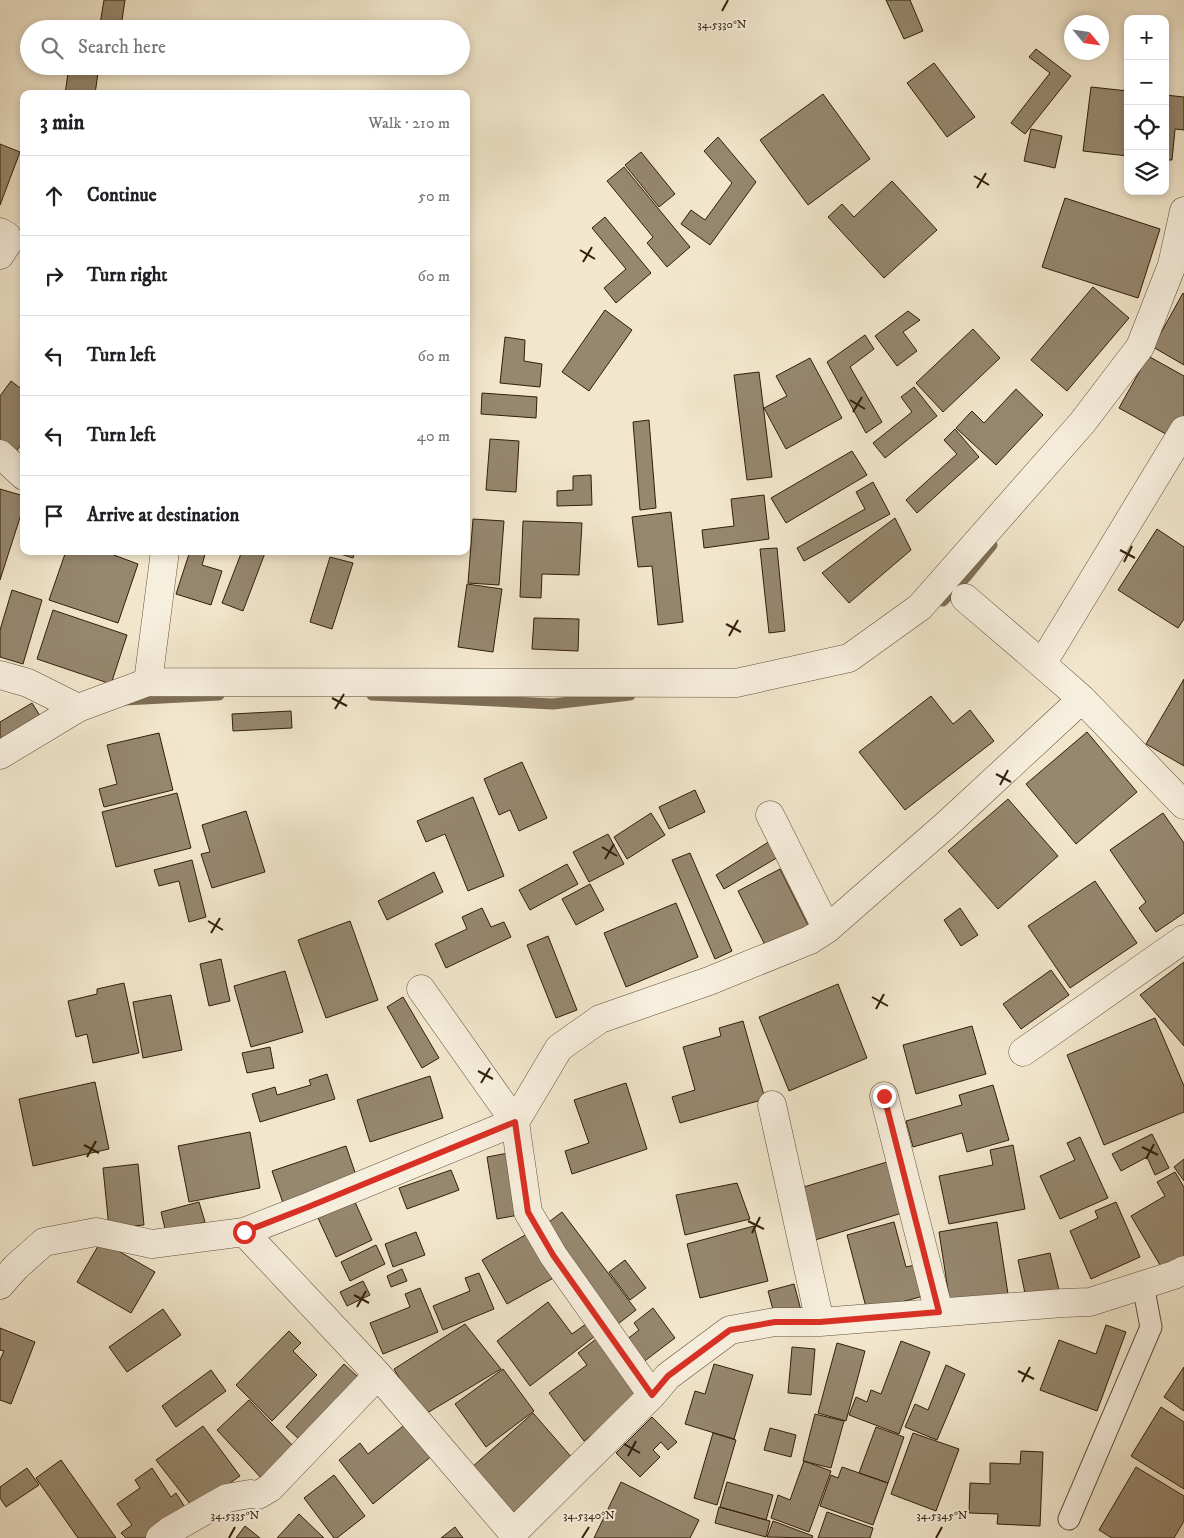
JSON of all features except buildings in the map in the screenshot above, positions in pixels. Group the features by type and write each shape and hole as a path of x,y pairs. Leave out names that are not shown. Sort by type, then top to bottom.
{"street":[{"path":"0,755 78,708 148,682 736,683 849,658 952,588 1140,348 1172,265 1184,211"},
{"path":"0,232 7,236 9,242 0,255"},
{"path":"1042,664 1184,430"},
{"path":"0,454 20,472"},
{"path":"148,682 163,555"},
{"path":"952,588 1082,699 1184,805"},
{"path":"0,675 28,683 78,708"},
{"path":"0,1284 44,1242 96,1232 152,1244 244,1232 317,1204 515,1122 558,1048 600,1019 709,981 810,940 827,929 947,824 1082,699"},
{"path":"770,815 827,929"},
{"path":"1023,1052 1184,939"},
{"path":"421,989 515,1122 528,1212 553,1255 652,1395"},
{"path":"884,1096 939,1312"},
{"path":"772,1105 820,1322"},
{"path":"244,1232 378,1375 513,1535 652,1395 668,1376 730,1330 775,1322 820,1322 1063,1302 1090,1302 1184,1270"},
{"path":"160,1538 227,1498 250,1494 258,1495 270,1488 378,1375"}],"lane":[{"path":"1069,1519 1151,1327 1143,1285"}],"waterway":[{"path":"943,601 966,577 992,545"},
{"path":"125,700 219,695"},
{"path":"372,695 553,704 630,695"}],"route":[{"path":"244,1232 515,1122 528,1212 553,1255 652,1395 668,1376 730,1330 775,1322 820,1322 939,1312 884,1096"}]}
